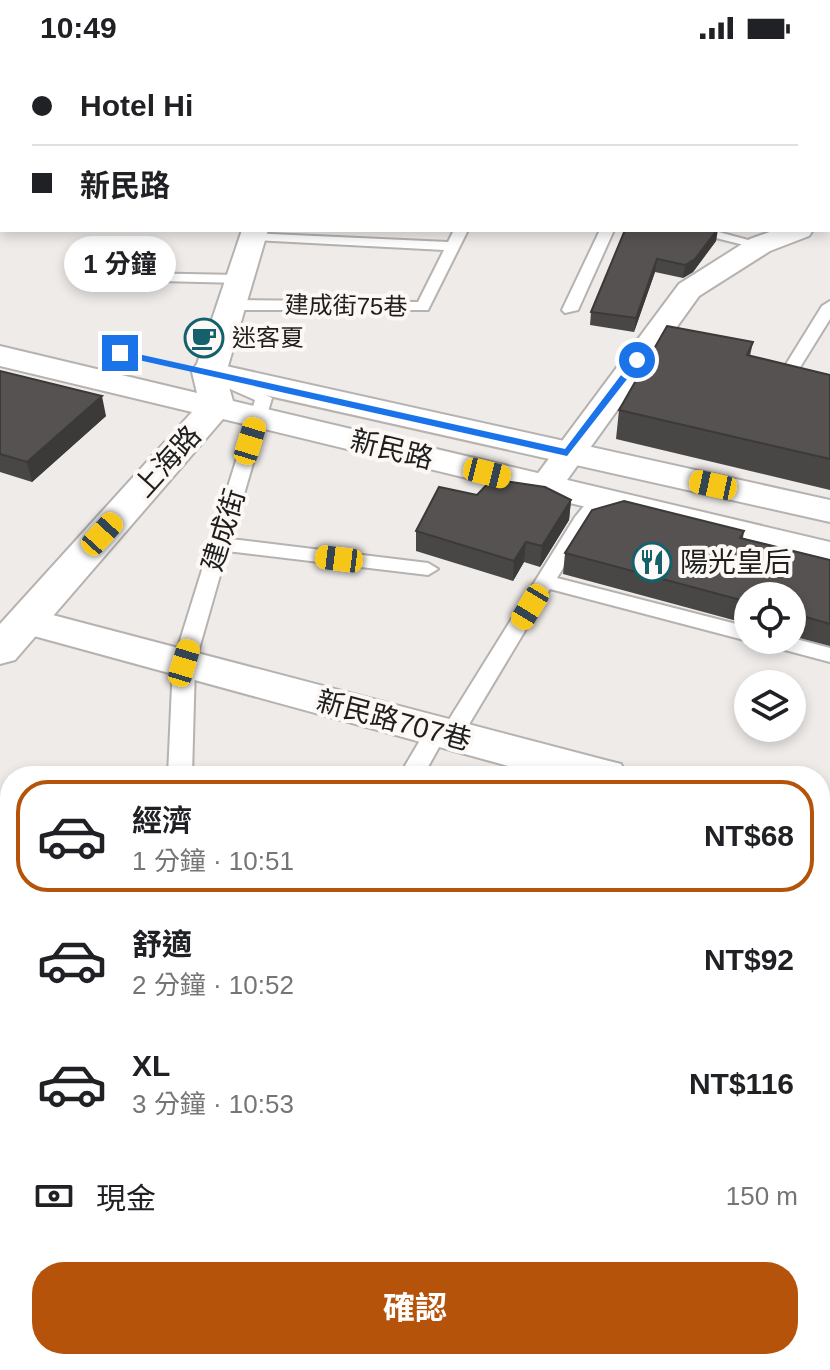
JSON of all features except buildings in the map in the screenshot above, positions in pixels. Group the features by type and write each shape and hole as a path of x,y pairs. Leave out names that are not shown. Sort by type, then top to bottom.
{"street":[{"path":"545,487 689,290 760,245 795,232"},
{"path":"213,389 236,292 254,233"},
{"name":"新民路","path":"0,326 213,389 258,415 830,554"},
{"name":"新民路","path":"0,356 213,389 567,453 830,511"},
{"name":"上海路","path":"0,650 213,389"},
{"name":"新民路707巷","path":"26,621 568,766"}],"lane":[{"name":"建成街75巷","path":"236,292 423,307 460,232"},
{"path":"570,310 606,232"},
{"path":"700,232 760,245"},
{"path":"254,233 452,246"},
{"path":"83,276 236,292"},
{"path":"791,369 830,306"},
{"name":"建成街","path":"180,766 184,663 258,415"},
{"path":"419,766 545,581 584,517 600,499"},
{"path":"219,544 428,569"},
{"path":"545,581 734,630"},
{"path":"806,649 830,655"}],"place":[{"name":"迷客夏","path":"204,338"},
{"name":"陽光皇后","path":"652,562"}],"route":[{"path":"120,353 567,453 637,360"}]}
